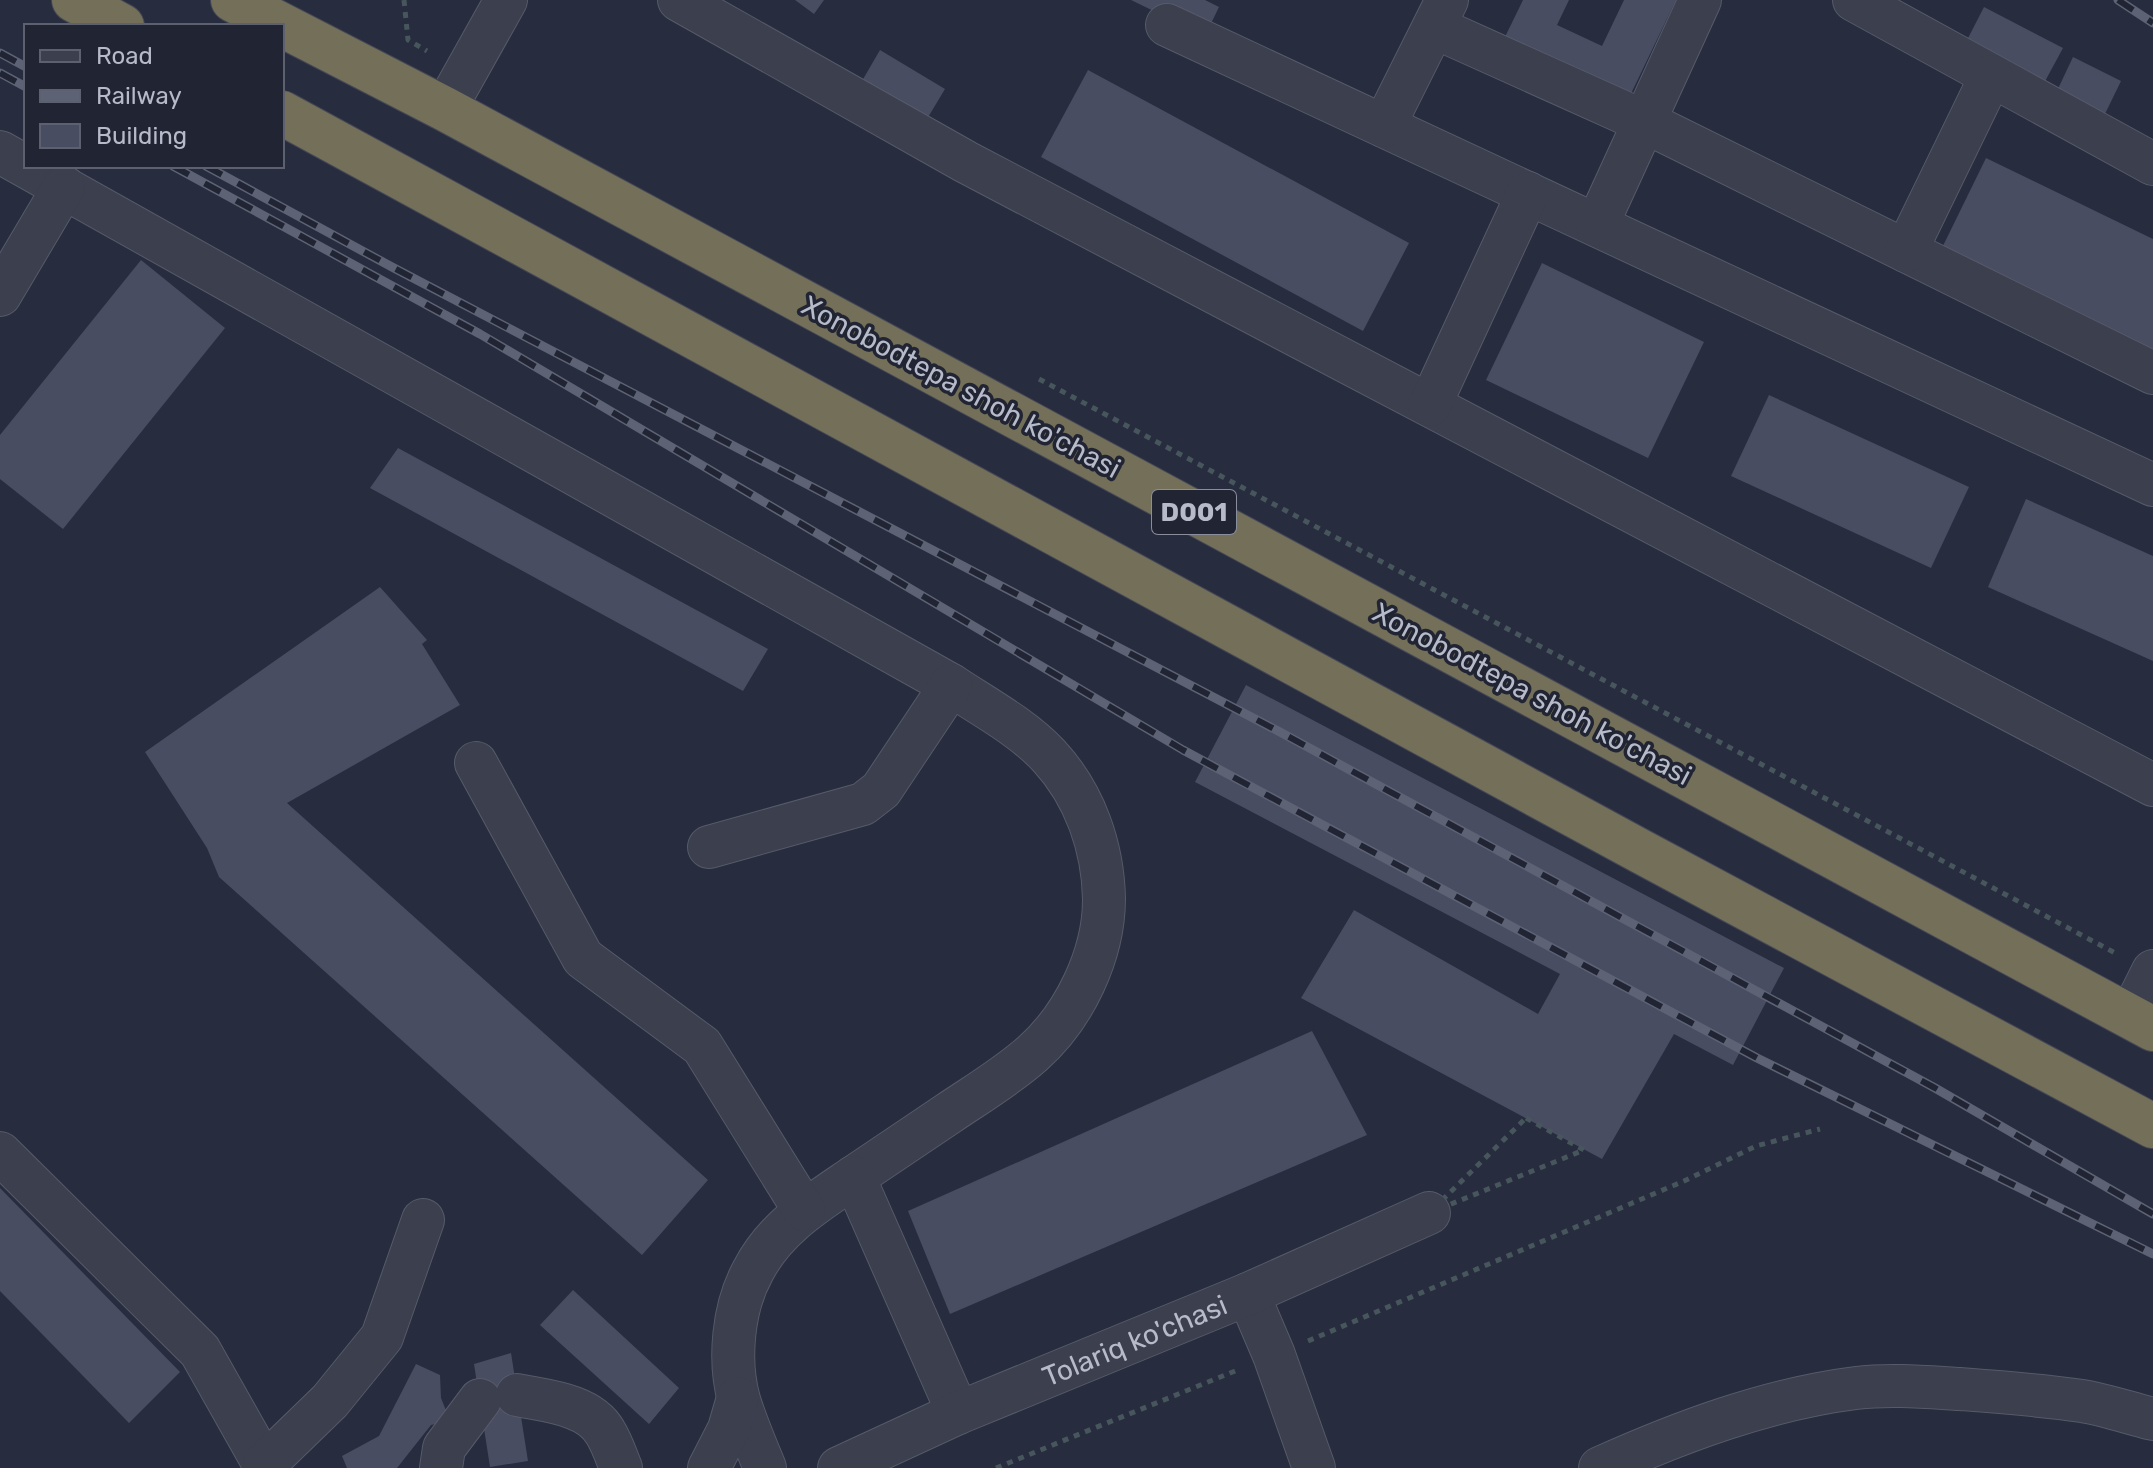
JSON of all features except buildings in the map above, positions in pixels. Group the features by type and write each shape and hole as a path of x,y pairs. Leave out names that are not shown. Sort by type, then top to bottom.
{"highway":[{"path":"74,0 118,24"},
{"name":"Xonobodtepa shoh ko'chasi","path":"233,0 280,24"},
{"name":"Xonobodtepa shoh ko'chasi","path":"284,26 445,109 2141,1023"},
{"path":"284,114 1654,859 2153,1126"}],"street":[{"path":"445,109 506,0"},
{"path":"679,0 966,162 2153,785"},
{"path":"1597,225 1700,0"},
{"path":"1854,0 2153,164"},
{"path":"1384,126 1440,13 1645,122 2153,373"},
{"path":"1167,25 2153,485"},
{"path":"1906,251 1991,76"},
{"path":"0,152 24,165"},
{"path":"29,168 951,685 1027,736 1049,756 1079,801 1100,850 1104,905 1097,944 1087,975 1065,1014 1034,1052 994,1083 804,1210 767,1248 752,1272 743,1296 734,1345 738,1398 765,1468"},
{"path":"0,295 64,187"},
{"path":"1430,405 1528,193"},
{"path":"709,847 863,804 881,790 951,685"},
{"path":"476,763 583,958 702,1046 804,1210"},
{"path":"2141,1023 2152,972"},
{"path":"0,1153 200,1351 265,1466 330,1401 382,1337 423,1220"},
{"path":"854,1177 958,1413"},
{"name":"Tolariq ko'chasi","path":"839,1468 958,1413 1248,1294 1429,1213"},
{"path":"1248,1294 1274,1355 1314,1468"},
{"path":"1600,1468 1658,1442 1755,1410 1827,1392 1859,1388 1897,1386 2083,1401 2153,1419"},
{"path":"441,1468 444,1448 499,1398 565,1405 587,1414 604,1429 621,1468"},
{"path":"709,1468 729,1429 738,1398"}],"path":[{"path":"404,0 408,40 433,54"},
{"path":"1031,375 2152,972"},
{"path":"1526,1118 1584,1150 1542,1167 1429,1213 1526,1118"},
{"path":"996,1468 1274,1355 1684,1181 1756,1146 1820,1129"}],"railway":[{"path":"2118,0 2153,23"},
{"path":"0,53 24,66"},
{"path":"0,73 24,86"},
{"path":"177,168 480,334 1183,750 1757,1058 2153,1254"},
{"path":"210,168 392,267 1280,732 1935,1088 2153,1214"}]}
